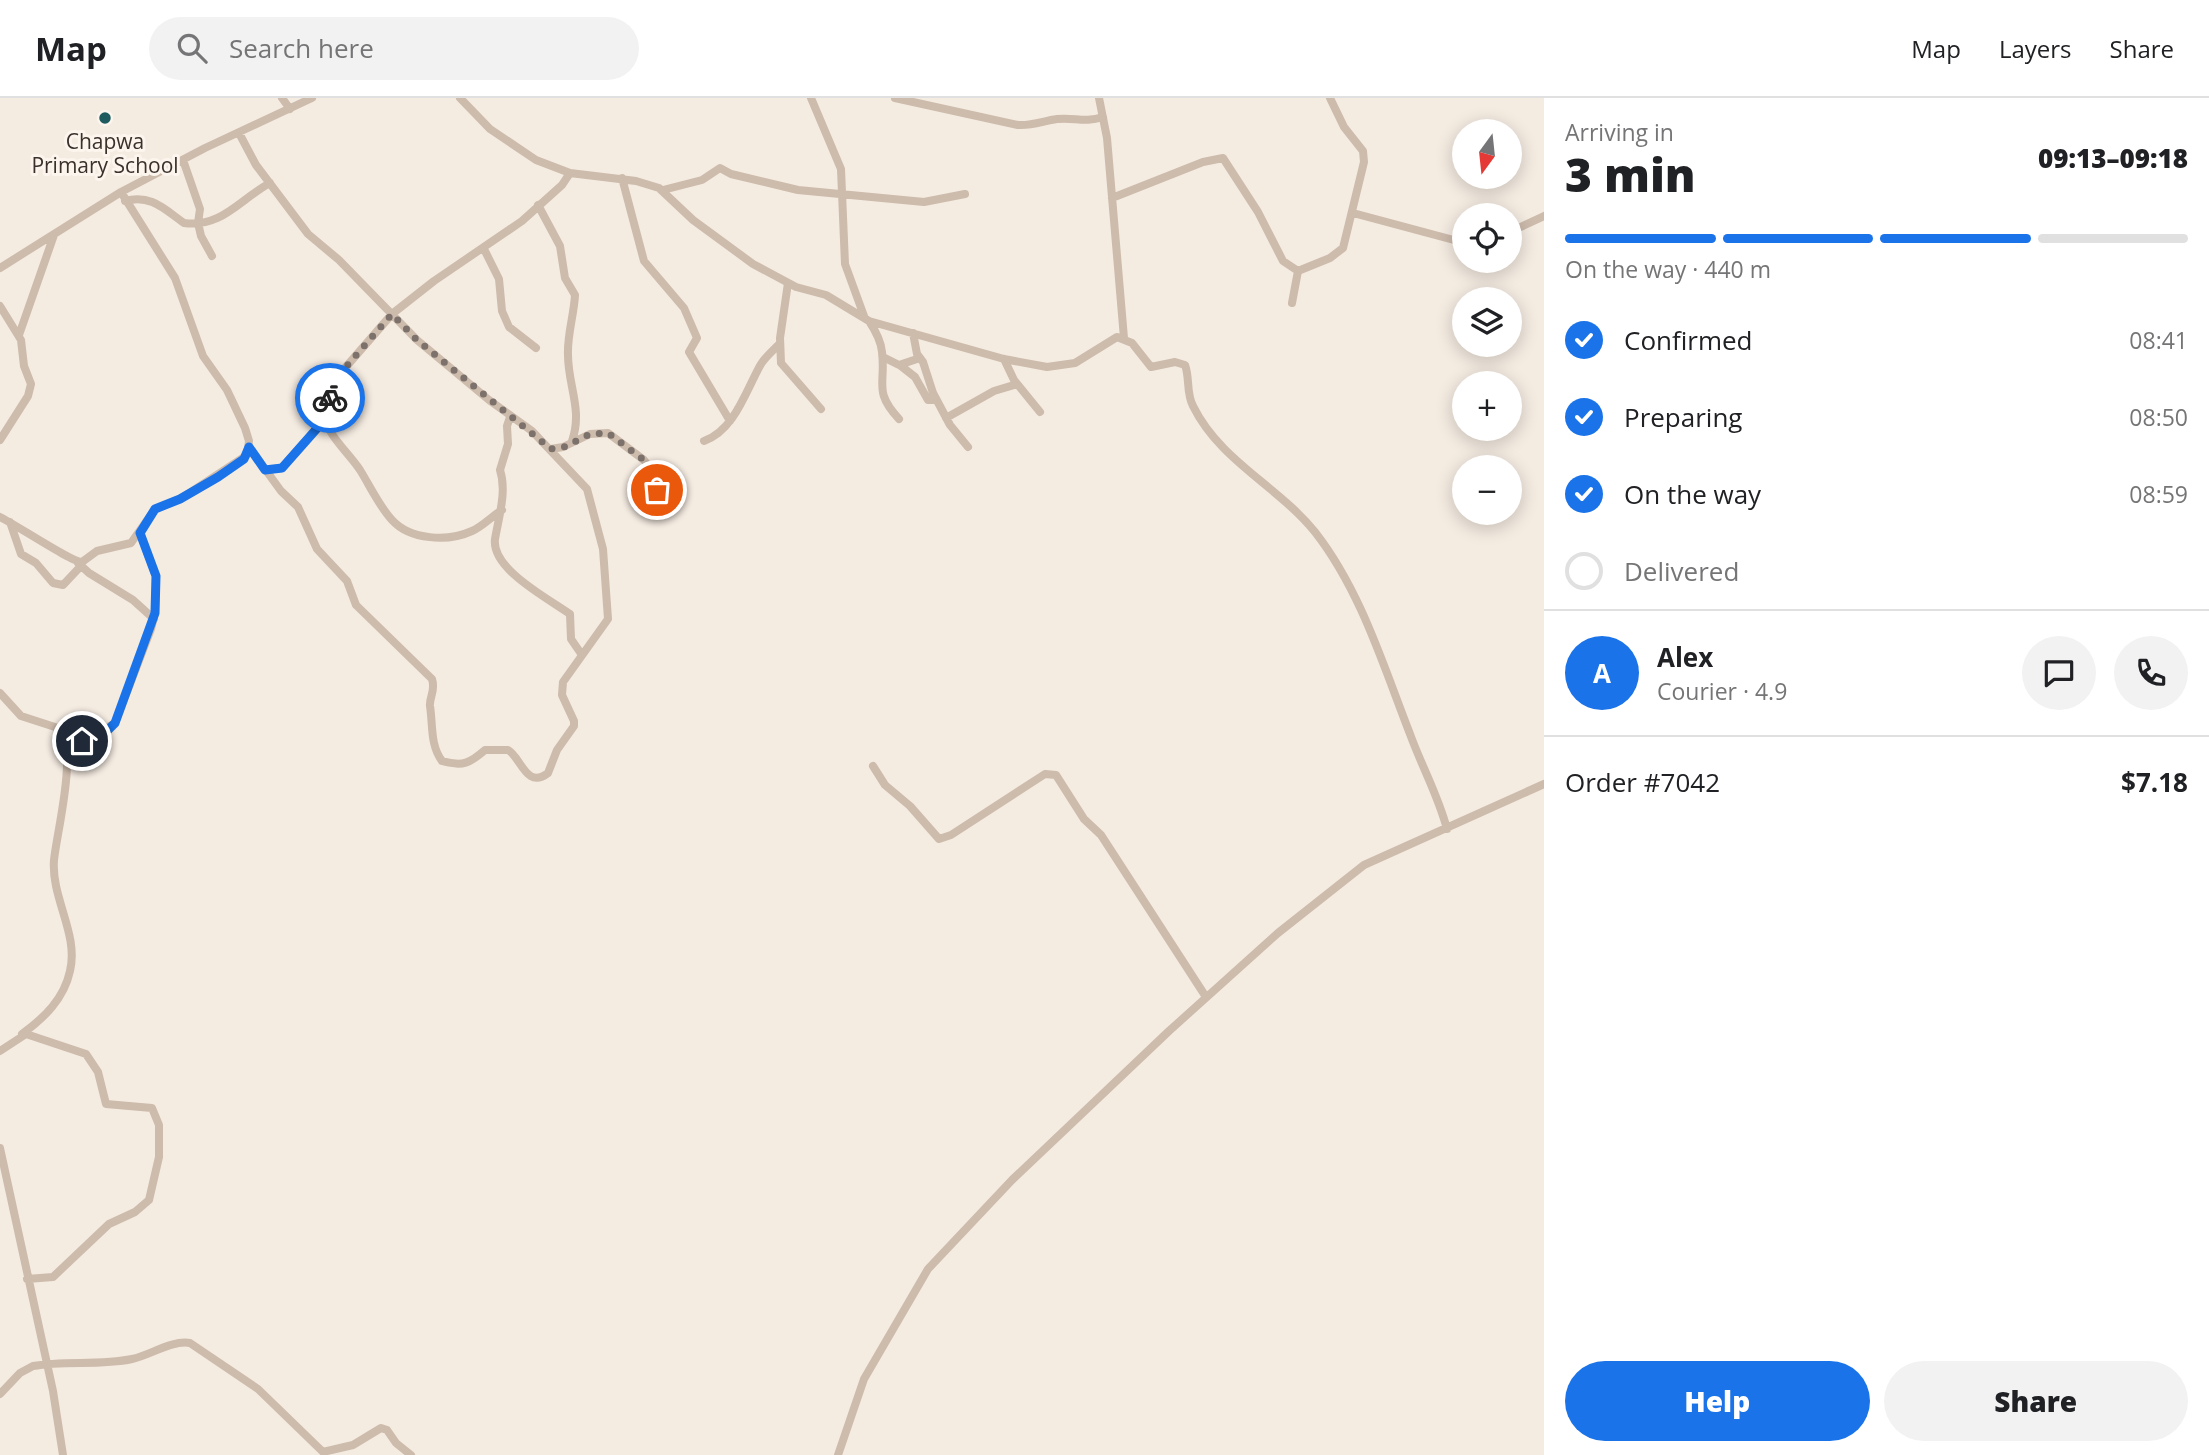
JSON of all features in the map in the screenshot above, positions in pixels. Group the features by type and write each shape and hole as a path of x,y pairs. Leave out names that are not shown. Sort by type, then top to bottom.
{"street":[{"path":"282,98 290,109"},
{"path":"0,268 183,160 312,98"},
{"path":"460,98 485,126 516,149 570,173 622,178 663,190 693,219 753,264 788,283 826,295 867,319 1004,359 1047,367 1066,366 1110,340 1124,338 1136,347 1151,367 1175,362 1185,365 1193,406 1221,446 1314,531 1365,618 1411,739 1435,789 1447,829"},
{"path":"811,98 837,154 844,192 842,215 845,264 867,319 879,340 883,357 884,403 899,419"},
{"path":"895,98 1027,126 1058,119 1084,122 1103,117"},
{"path":"1099,98 1112,198 1124,338"},
{"path":"1298,271 1338,253 1345,243 1364,162 1363,151 1344,127 1329,98"},
{"path":"123,197 176,278 203,356 227,390 245,428 249,447 265,470 298,507 317,548 347,581 356,605 432,679 435,690 430,705 432,737 443,761 463,765 472,763 485,750 508,750 529,775 544,776 557,750 573,730 574,720 562,689 608,619 603,549 587,489 551,449 417,340 339,260 307,234 270,183 239,133"},
{"path":"1112,198 1203,162 1223,158 1258,212 1283,261 1298,271"},
{"path":"183,160 200,209 198,223 212,256"},
{"path":"663,190 702,180 720,168 731,174 787,187 924,202 965,194"},
{"path":"265,470 277,470 285,465 324,417 345,368 392,314 434,281 484,249 562,185 570,173"},
{"path":"622,178 644,261 684,308 697,338 689,352 730,421"},
{"path":"123,197 149,199 184,223 198,223 218,220 234,211 242,199 270,183"},
{"path":"538,205 560,246 565,278 575,295 568,342 570,391 576,399 577,412 572,441"},
{"path":"1353,213 1452,240"},
{"path":"1522,226 1544,216"},
{"path":"19,335 54,235"},
{"path":"484,249 499,279 502,311 509,327 536,348"},
{"path":"1292,303 1298,271"},
{"path":"788,283 780,343 783,368 821,409"},
{"path":"0,306 19,335 31,390 0,440"},
{"path":"913,333 936,400 968,447"},
{"path":"704,441 719,434 730,421 761,365 780,343"},
{"path":"883,357 915,377 928,400 936,400"},
{"path":"901,366 920,358"},
{"path":"1004,359 1017,384 1040,412"},
{"path":"946,418 994,391 1017,384"},
{"path":"324,417 327,427 399,527 434,538 443,538 469,533 502,510"},
{"path":"510,417 507,426 508,443 500,470 505,480 500,498 502,510 495,537 496,550 504,564 523,582 570,614 570,636 582,655"},
{"path":"551,449 564,447 572,441 603,431 624,442 654,472 657,490"},
{"path":"10,522 21,554 36,563 53,583 63,585 79,565 97,551 131,543 155,509 180,499 218,477 244,459 249,447"},
{"path":"0,517 122,592 154,619"},
{"path":"68,751 82,741 108,730 115,723 154,619 156,576 140,533"},
{"path":"0,694 21,716 58,728 68,751 54,869 58,903 71,945 70,973 50,1011 0,1051"},
{"path":"873,766 885,785 910,806 939,839 951,835 1045,774 1056,775 1084,819 1101,835 1206,997"},
{"path":"838,1455 860,1386 928,1269 1012,1181 1206,997 1278,933 1364,865 1544,784"},
{"path":"20,1036 34,1034 86,1054 97,1072 106,1104 152,1108 156,1113 159,1139 153,1189 143,1207 109,1224 53,1277 27,1279"},
{"path":"0,1148 54,1391 63,1455"},
{"path":"0,1395 20,1373 33,1366 46,1363 119,1362 158,1353 181,1341 190,1343 258,1389 324,1454 353,1445 381,1429 387,1430 396,1443 411,1455"}],"way so far":[{"path":"330,398 345,368 392,314 417,340 551,449 559,449 578,437 603,431 624,442 644,460 654,472 657,490"}],"place":[{"name":"Chapwa Primary School","path":"105,118"}],"route":[{"path":"82,741 108,730 115,723 154,619 156,576 140,533 148,516 155,509 180,499 240,463 247,455 249,447 265,470 275,471 282,468 303,442 316,431 330,398"}]}
